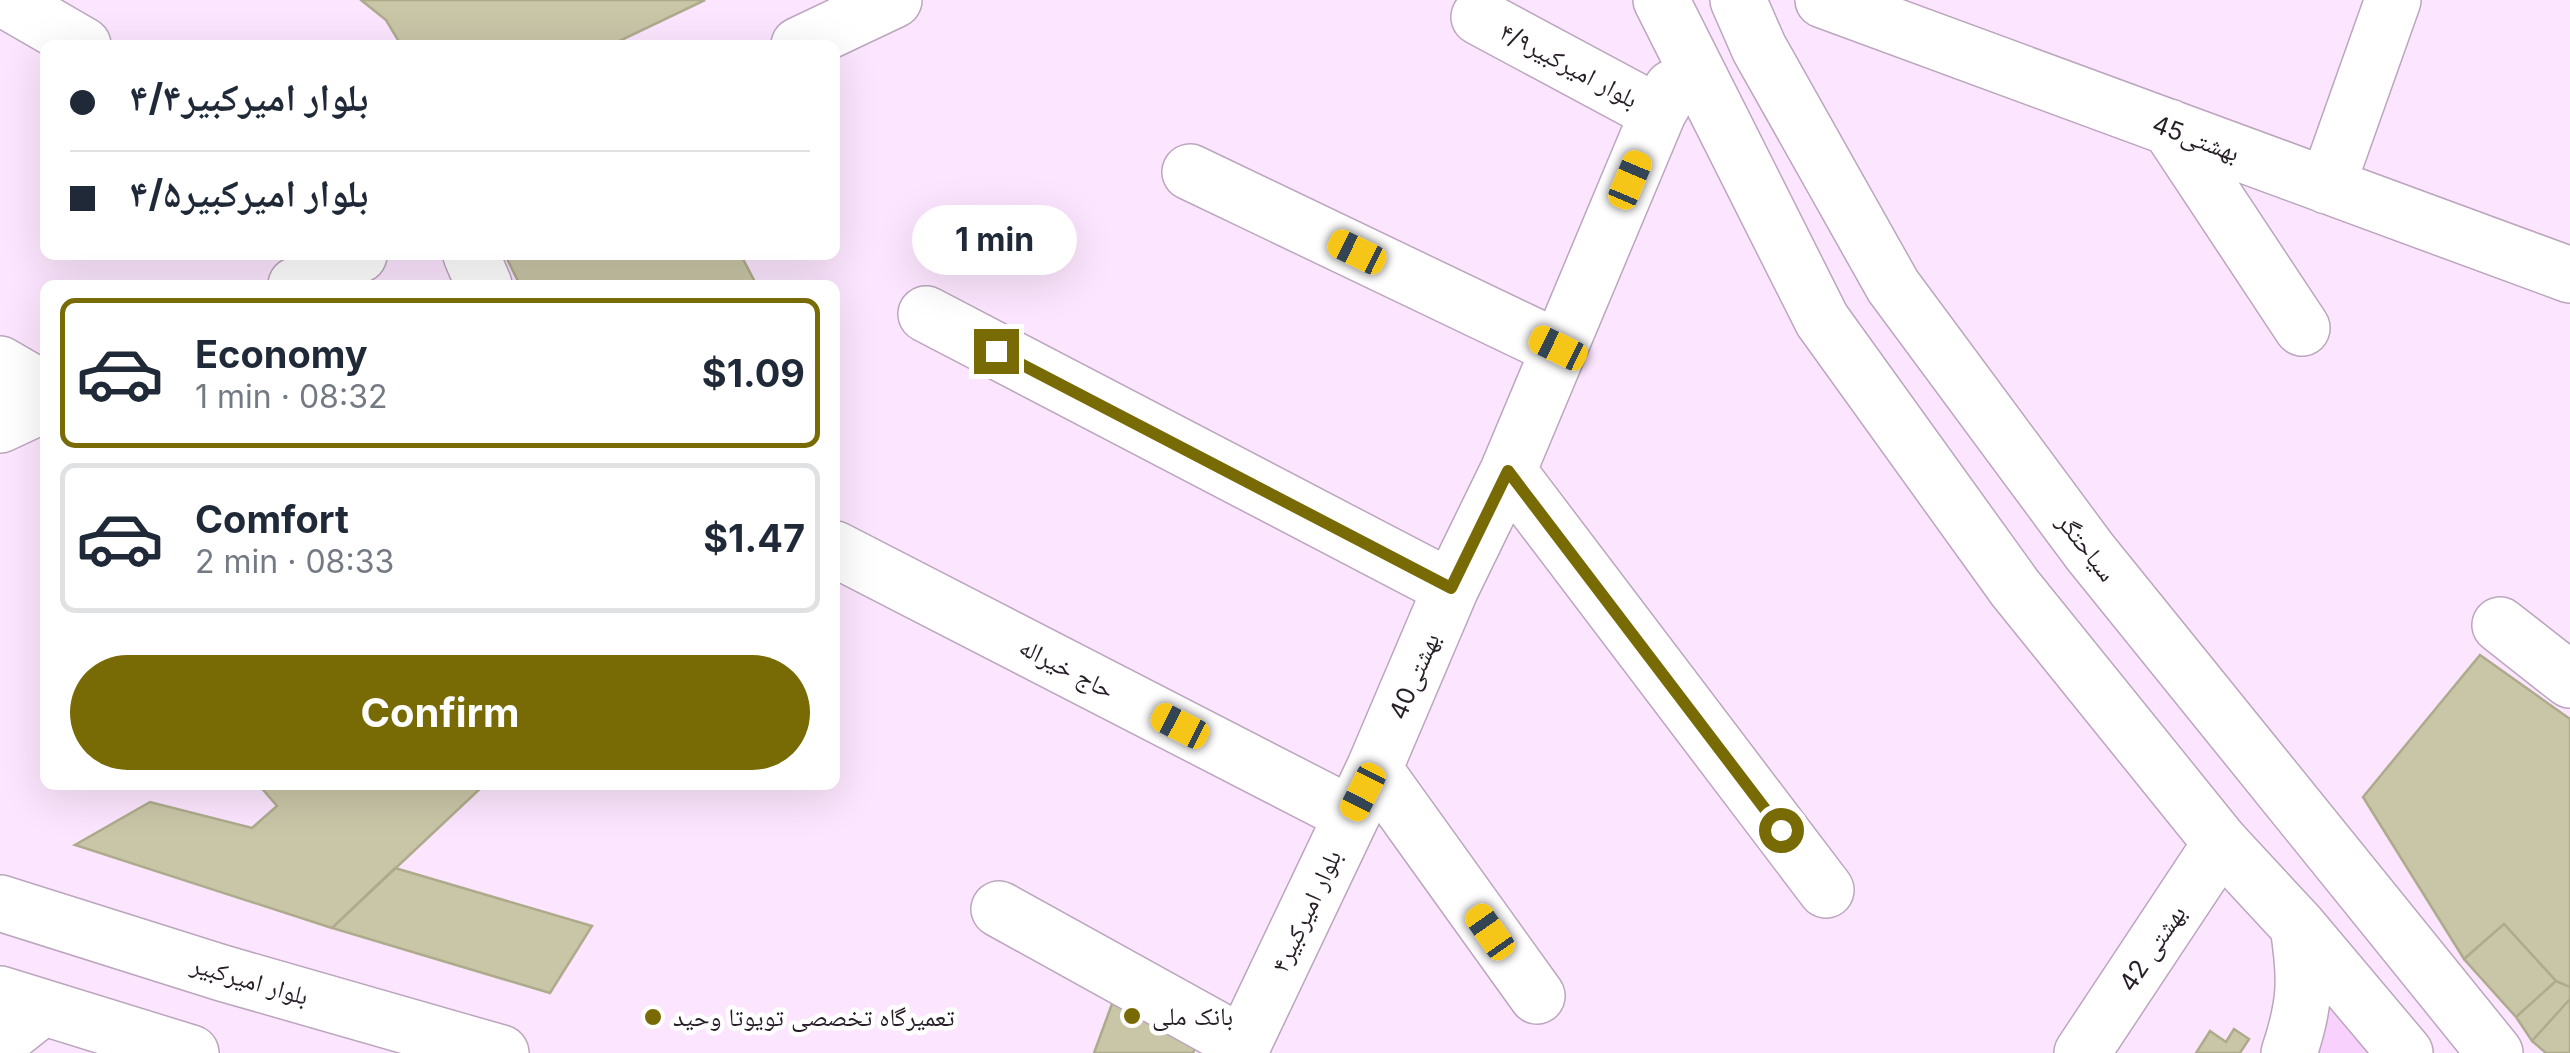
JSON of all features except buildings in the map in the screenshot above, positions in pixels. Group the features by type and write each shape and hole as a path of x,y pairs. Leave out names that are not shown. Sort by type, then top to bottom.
{"main road":[{"path":"5,0 74,40"},
{"path":"810,40 894,0"},
{"path":"1661,0 1822,320 2014,588 2221,843 2298,926 2404,1053"},
{"name":"سیاحتگر","path":"1738,0 1759,48 1892,286 2090,552 2495,1053"},
{"name":"بهشتی45","path":"1823,0 2570,276"},
{"path":"2327,186 2393,0"},
{"name":"بلوار امیرکبیر۴/۹","path":"1479,17 1665,101"},
{"name":"40بهشتی","path":"1363,792 1451,588 1508,471 1665,101"},
{"path":"2169,128 2302,328"},
{"path":"1190,172 1558,348"},
{"path":"306,280 348,260"},
{"path":"926,314 1451,588"},
{"path":"0,364 40,387"},
{"path":"0,426 40,406"},
{"path":"1508,471 1826,890"},
{"name":"حاج خیراله","path":"840,552 1363,792"},
{"path":"2500,625 2570,680"},
{"path":"1363,792 1536,996"},
{"name":"۴بلوار امیرکبیر","path":"1241,1048 1363,792"},
{"name":"42 بهشتی","path":"2082,1053 2221,843"},
{"name":"بلوار امیرکبیر","path":"0,903 222,973 501,1053"},
{"path":"999,909 1241,1048"},
{"path":"2289,1053 2301,1017 2306,974 2298,926"},
{"path":"0,1041 21,1001 181,1050 222,973"}],"shaded area":[{"path":"2327,998 2375,1053 2309,1053"}],"place":[{"name":"بانک ملی","path":"1132,1016"},
{"name":"تعمیرگاه تخصصی تویوتا وحید","path":"653,1017"}],"route":[{"path":"996,351 1451,588 1508,471 1781,830"}]}
